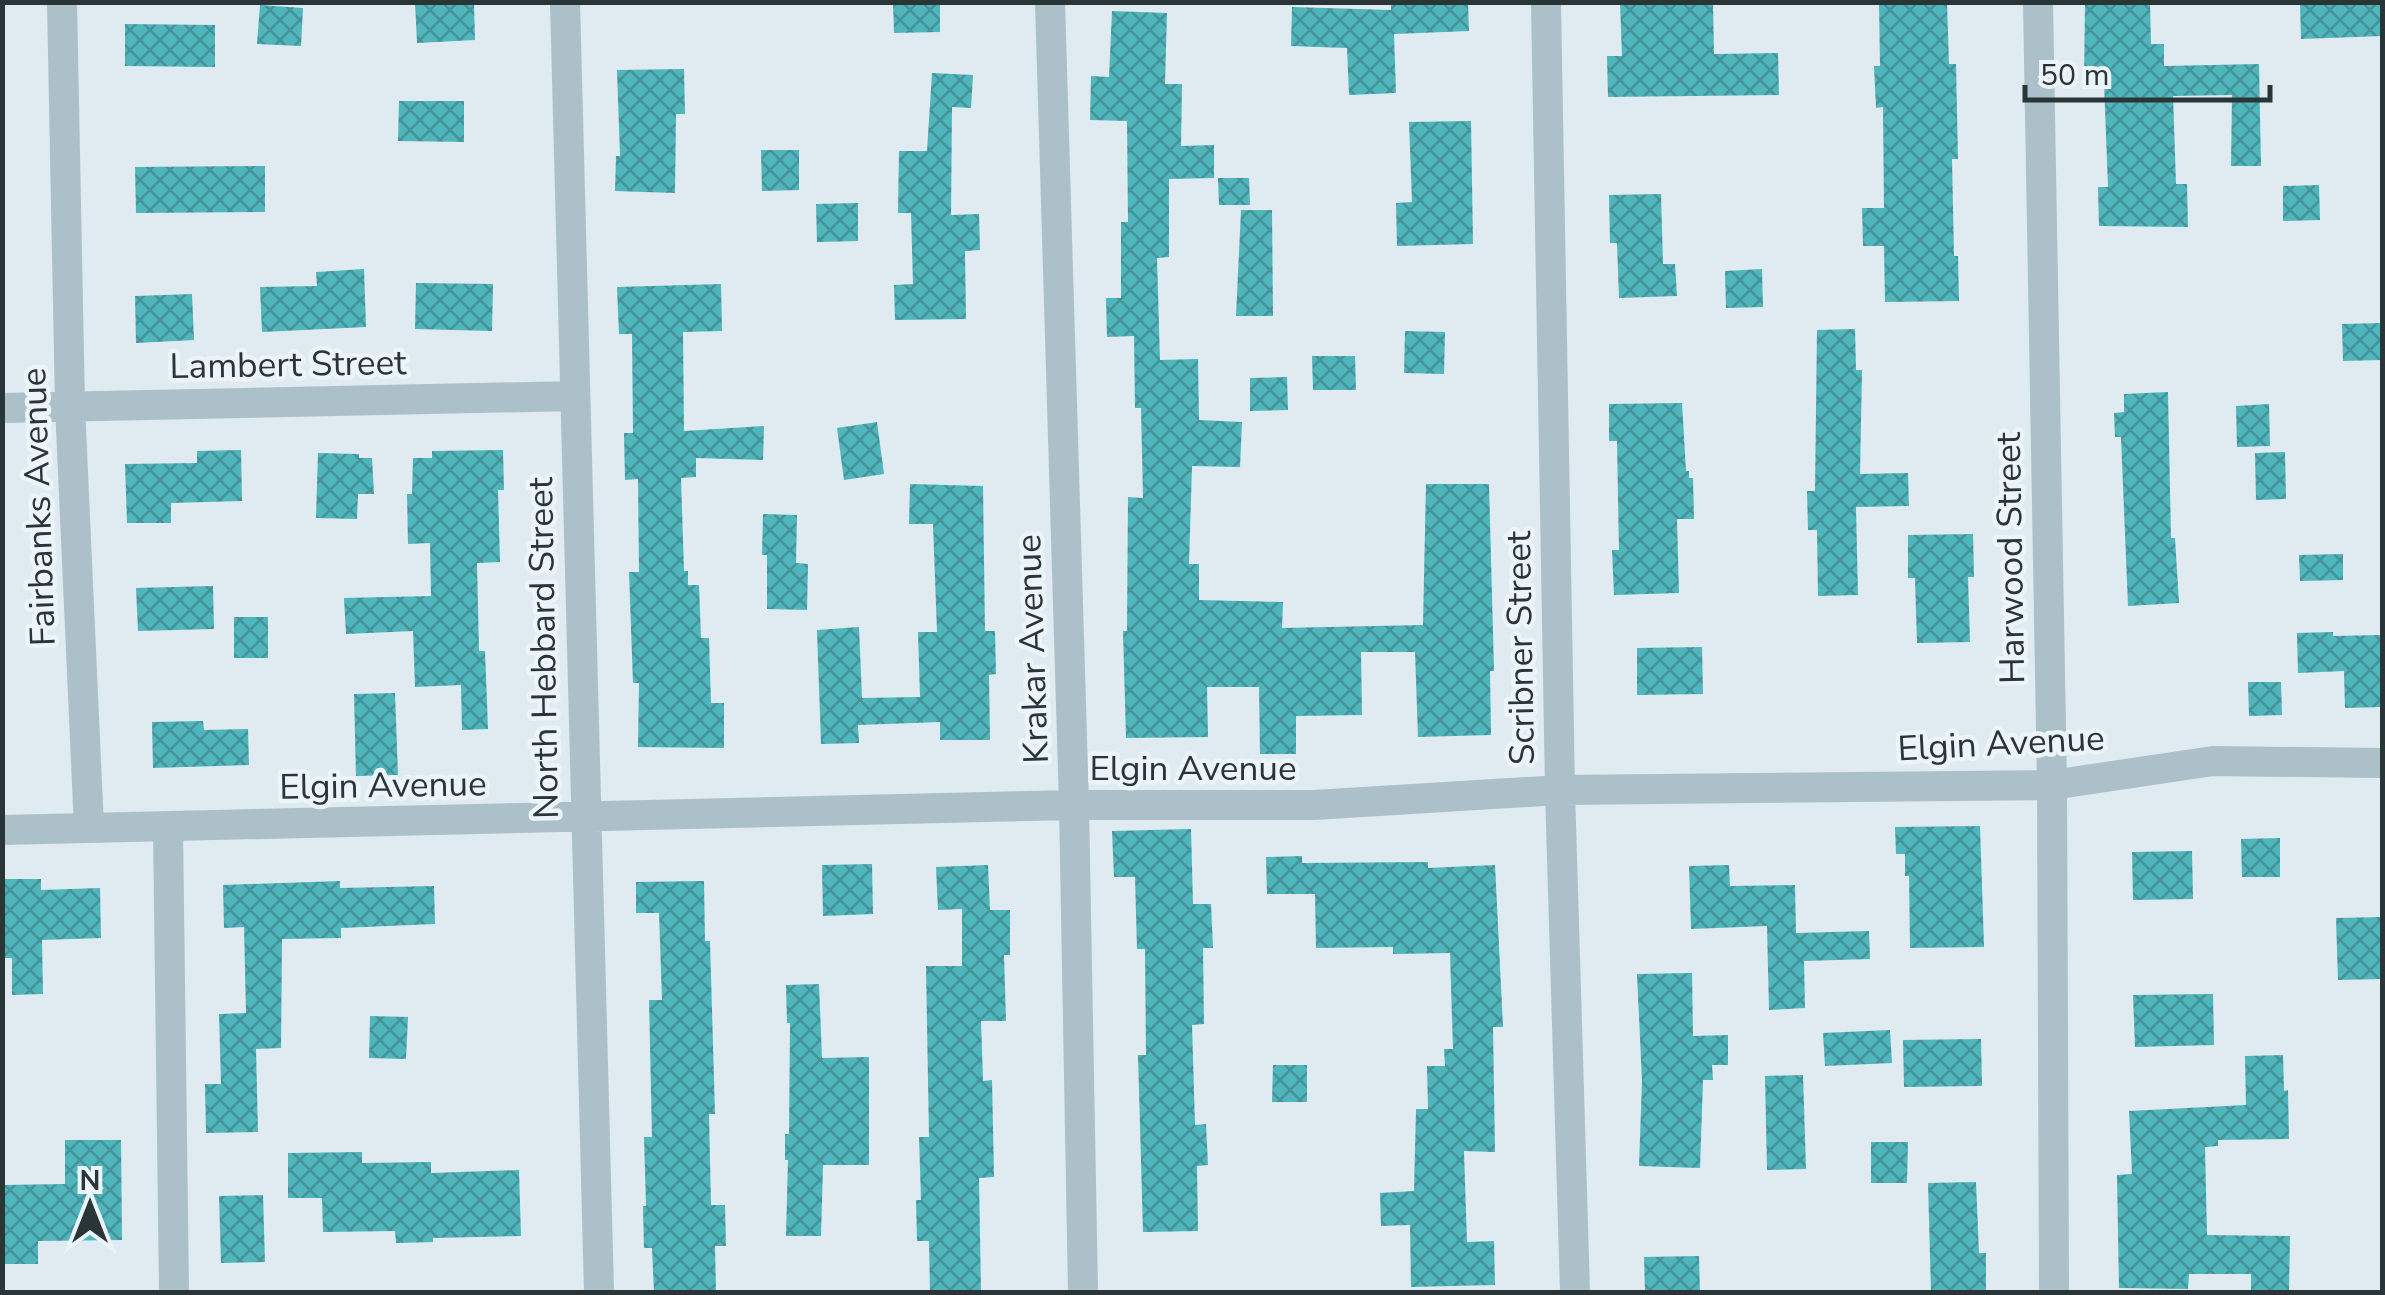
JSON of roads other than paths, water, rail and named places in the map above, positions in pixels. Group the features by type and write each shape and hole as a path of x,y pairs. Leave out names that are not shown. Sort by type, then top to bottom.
{"street":[{"name":"Fairbanks Avenue","path":"62,2 70,406 89,828"},
{"name":"North Hebbard Street","path":"565,2 599,1292"},
{"name":"Krakar Avenue","path":"1050,2 1084,1292"},
{"name":"Scribner Street","path":"1546,2 1560,790 1575,1292"},
{"name":"Harwood Street","path":"2038,2 2052,786 2054,1292"},
{"name":"Lambert Street","path":"2,408 575,396"},
{"name":"Elgin Avenue","path":"2,830 1074,805 1314,805 1560,790 2052,786 2213,762 2382,763"},
{"path":"168,827 174,1292"}]}
